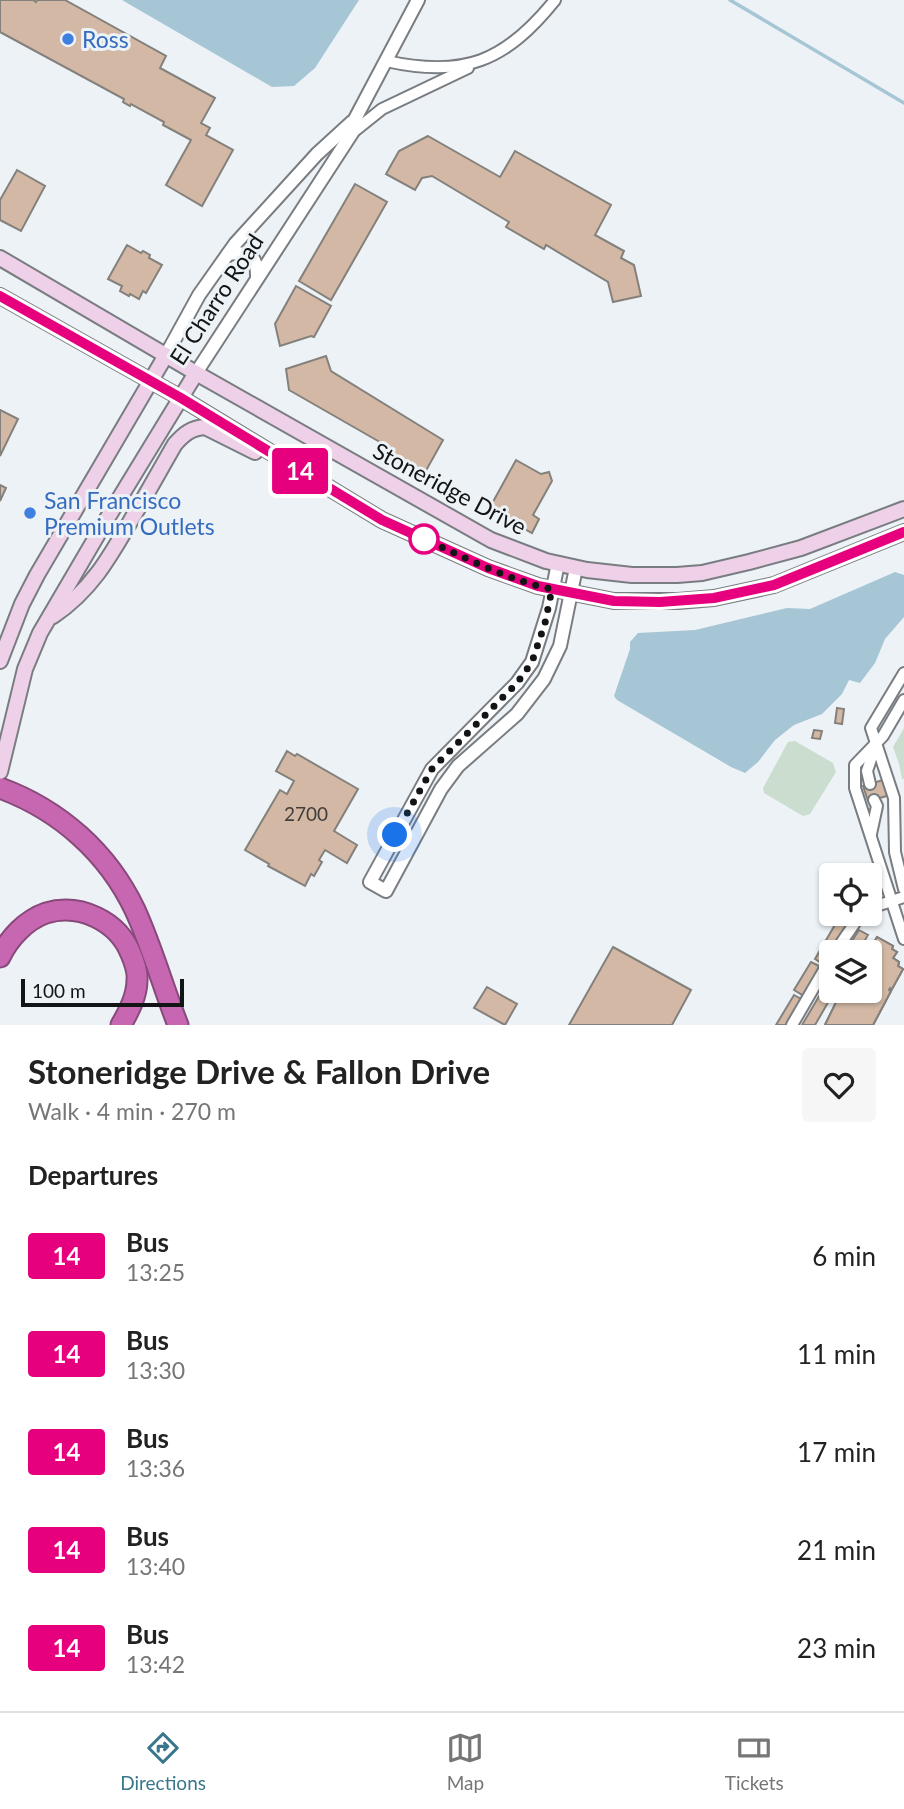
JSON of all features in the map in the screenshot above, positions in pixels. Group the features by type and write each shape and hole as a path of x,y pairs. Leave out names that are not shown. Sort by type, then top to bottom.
{"highway":[{"path":"0,788 20,795 74,830 97,851 117,877 135,910 178,1025"},
{"path":"0,957 5,945 15,934 46,914 72,911 90,914 112,926 127,944 138,978 132,1002 121,1025"}],"main road":[{"name":"Stoneridge Drive","path":"0,258 196,373 491,540 541,559 576,568 632,575 702,573 801,548 904,509"},
{"path":"0,296 181,398 382,520 488,568 538,586 614,601 666,602 714,598 774,585 904,532"},
{"name":"El Charro Road","path":"0,661 22,604 37,575 166,355"},
{"name":"El Charro Road","path":"0,772 25,669 40,633 196,373"},
{"path":"49,618 71,604 108,560 184,433 196,427 205,427 246,449 289,465"}],"street":[{"name":"El Charro Road","path":"196,373 353,126 418,0"},
{"path":"353,126 382,109 506,49 525,33 555,0"},
{"path":"386,61 435,68 483,61"},
{"name":"El Charro Road","path":"166,355 199,295 235,244 317,154 353,126"},
{"path":"228,254 243,252 253,257 257,276"},
{"path":"558,563 545,623 532,662 517,683 432,769 370,882 386,891 441,789 458,766 517,713 544,679 560,646 576,568"},
{"path":"904,673 871,728 894,798 895,852 904,889"},
{"path":"904,700 883,736 855,765 855,788 904,939"},
{"path":"870,784 867,771 876,745"},
{"path":"871,837 877,807 874,800"},
{"path":"882,904 904,897"},
{"path":"792,1025 819,979"}],"green space":[{"path":"904,728 904,779 902,779 893,747"},
{"path":"795,741 833,763 836,772 810,814 803,816 764,793 763,788 788,742"}],"water":[{"path":"122,0 359,0 315,68 294,86 272,87"},
{"path":"895,572 904,575 904,617 885,639 875,663 860,683 849,680 842,694 822,714 794,725 775,740 758,762 745,773 614,696 630,642 638,633 695,630 787,608 810,609"}],"building":[{"path":"0,0 65,0 166,56 160,68 215,98 201,123 210,128 206,135 233,150 202,206 166,185 191,140 163,125 164,122 123,102 124,99 0,32"},
{"path":"428,136 500,177 515,151 611,205 595,235 624,251 621,258 634,265 641,296 613,302 608,282 546,245 544,249 506,227 509,222 432,176 422,178 415,190 386,174 399,151"},
{"path":"17,170 45,186 21,231 0,220 0,200"},
{"path":"355,184 387,202 331,300 299,281"},
{"path":"127,245 150,255 149,258 162,265 146,293 143,291 139,299 120,291 122,286 108,279"},
{"path":"296,286 331,306 314,337 280,346 275,324"},
{"path":"326,356 331,371 443,440 423,476 388,456 392,449 289,390 286,369"},
{"path":"0,410 18,419 0,456"},
{"path":"516,460 541,474 549,472 552,481 533,515 539,519 532,533 489,509"},
{"path":"0,485 6,488 0,501"},
{"path":"837,708 844,709 842,724 835,723"},
{"path":"814,730 822,731 820,739 812,738"},
{"path":"287,751 358,789 334,831 357,845 347,863 325,850 319,860 322,862 305,886 245,850 280,790 287,794 294,781 276,771"},
{"path":"883,780 887,796 868,801 863,786"},
{"path":"834,926 847,926 838,940 826,940"},
{"path":"859,930 868,935 865,940 853,940"},
{"path":"877,937 893,946 892,949 897,952 893,958 903,969 892,989 890,988 891,991 873,1025 825,1025 836,1003 882,1003 882,940 875,940"},
{"path":"877,937 893,946 892,949 897,952 893,958 903,969 892,989 890,988 891,991 873,1025 825,1025 836,1003 882,1003 882,940 875,940"},
{"path":"877,937 893,946 892,949 897,952 893,958 903,969 892,989 890,988 891,991 873,1025 825,1025 836,1003 882,1003 882,940 875,940"},
{"path":"613,947 691,990 672,1025 569,1025"},
{"path":"811,962 819,966 804,996 794,990"},
{"path":"487,987 517,1004 505,1025 474,1008"},
{"path":"794,995 803,1000 789,1025 776,1025"},
{"path":"819,996 819,1003 828,1003 815,1025 802,1025"}],"waterway":[{"path":"730,0 904,103"}],"bus line":[{"name":"14","path":"0,296 181,398 382,520 488,568 538,586 614,601 660,602 714,598 774,585 904,532"}],"place":[{"name":"Ross","path":"68,39"},
{"name":"San Francisco Premium Outlets","path":"30,513"}],"route":[{"path":"395,835 438,761 517,683 532,662 545,623 552,589 488,568 424,539"}]}
